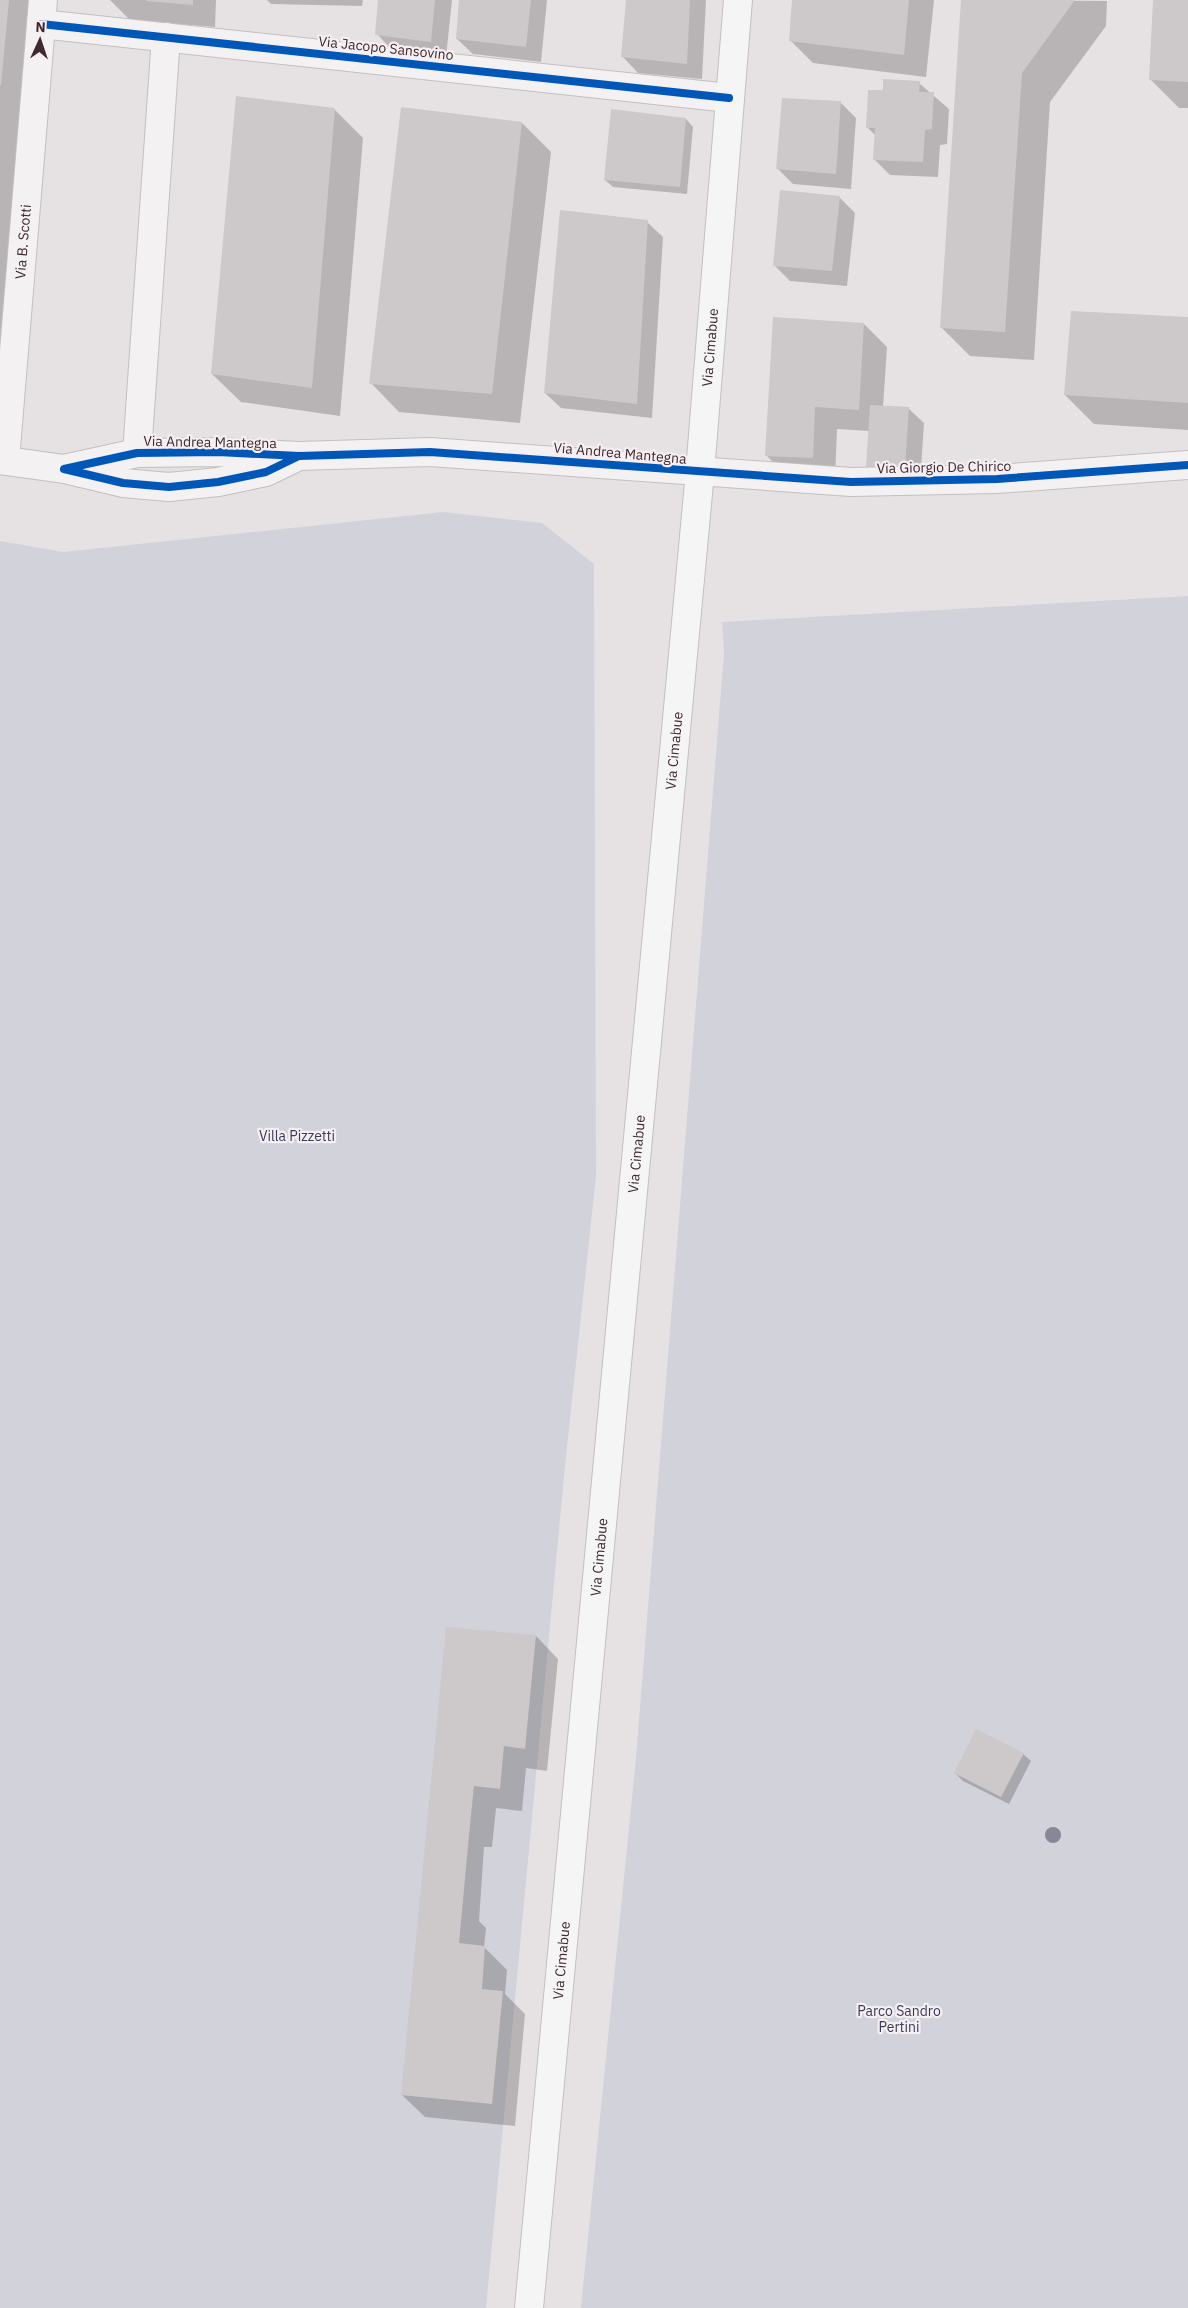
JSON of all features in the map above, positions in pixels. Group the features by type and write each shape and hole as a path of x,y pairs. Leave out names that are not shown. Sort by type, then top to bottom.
{"main road":[{"name":"Via Cimabue","path":"529,2308 700,472 738,0"}],"street":[{"name":"Via Jacopo Sansovino","path":"42,12 166,37 729,98"},
{"name":"Via B. Scotti","path":"2,460 42,12"},
{"path":"137,452 166,37"},
{"name":"Via Andrea Mantegna","path":"64,469 137,452 218,452 299,456 430,452 700,472"},
{"name":"Via Andrea Mantegna","path":"2,460 64,469 123,483 169,487 218,482 266,472 299,456"},
{"name":"Via Giorgio De Chirico","path":"700,472 851,482 997,479 1188,465"}],"green space":[{"name":"Villa Pizzetti","path":"443,512 542,523 594,564 596,1176 565,1466 486,2308 0,2308 0,541 63,552"},
{"name":"Parco Sandro Pertini","path":"1188,596 1188,2308 581,2308 636,1758 724,653 722,622"}],"building":[{"path":"0,0 9,0 1,85 0,85"},
{"path":"193,0 193,5 146,1"},
{"path":"378,0 435,0 431,42 375,35"},
{"path":"459,0 531,0 526,47 456,39"},
{"path":"626,0 690,0 687,64 621,57"},
{"path":"792,0 909,0 904,55 789,41"},
{"path":"961,0 1075,0 1022,73 1005,332 940,328"},
{"path":"1153,0 1188,0 1188,82 1149,80"},
{"path":"883,79 920,81 919,92 934,92 932,129 925,130 923,162 873,160 875,128 866,128 868,90 883,90"},
{"path":"236,96 335,108 312,388 211,374"},
{"path":"782,98 841,101 836,174 776,169"},
{"path":"401,107 522,122 492,394 369,384"},
{"path":"611,109 686,118 680,187 604,180"},
{"path":"780,190 840,196 832,271 773,266"},
{"path":"560,210 648,220 637,404 544,393"},
{"path":"1071,311 1188,317 1188,403 1064,395"},
{"path":"773,317 864,323 859,410 815,407 813,458 765,456"},
{"path":"870,405 909,407 905,469 866,467"},
{"path":"446,1627 536,1635 525,1749 504,1746 500,1789 474,1786 470,1825 459,1943 485,1946 482,1989 503,1991 492,2104 401,2095"},
{"path":"976,1729 1024,1753 1001,1797 954,1773"}],"cycle path":[{"path":"41,24 729,98"},
{"path":"299,456 266,472 218,482 169,487 123,483 64,469 137,453 218,452 299,456 430,452 851,482 997,479 1188,465"}]}
